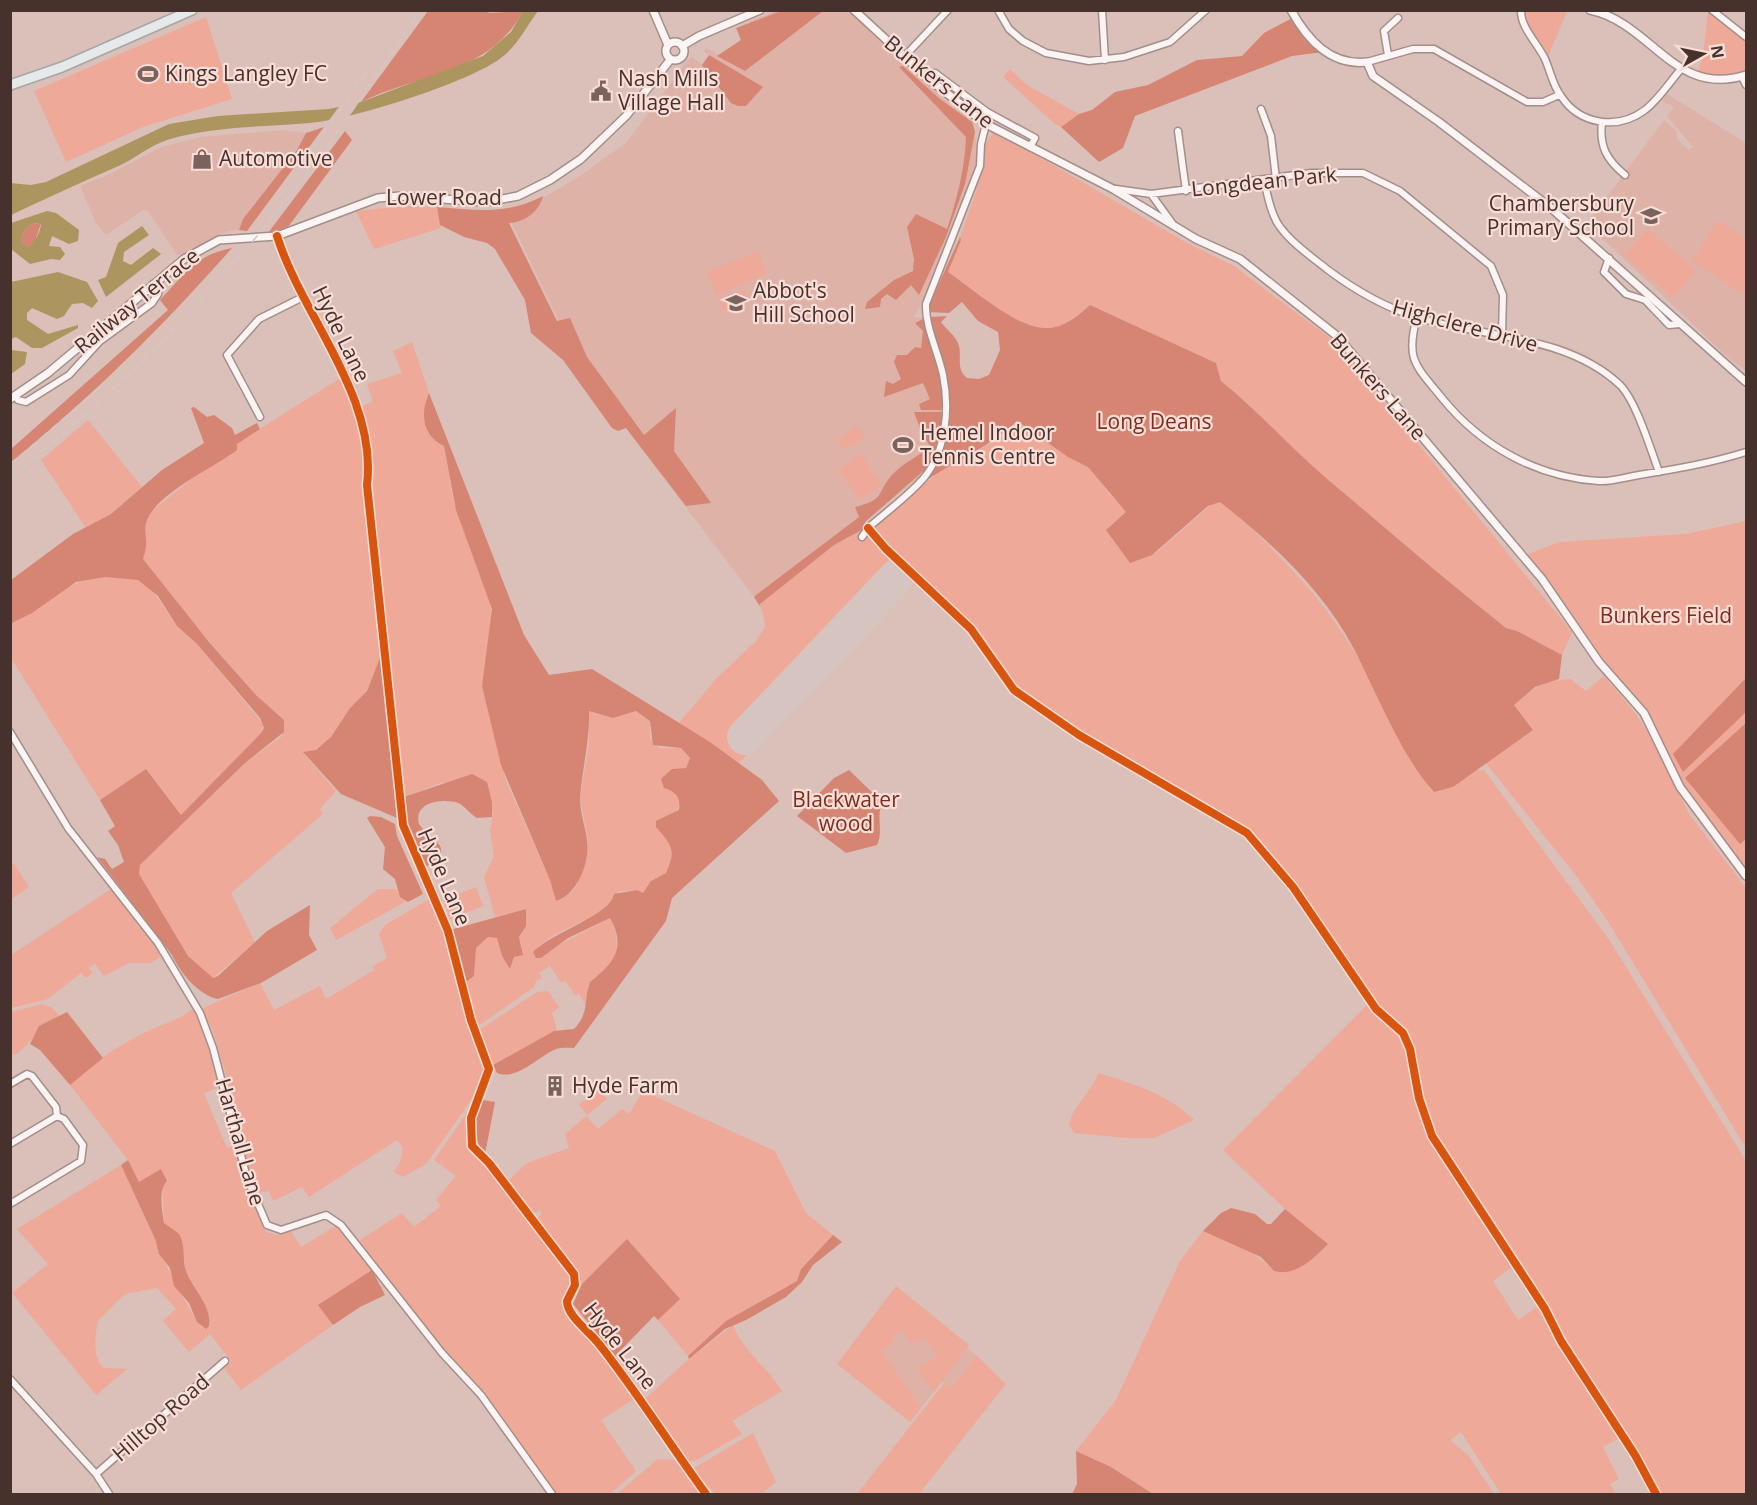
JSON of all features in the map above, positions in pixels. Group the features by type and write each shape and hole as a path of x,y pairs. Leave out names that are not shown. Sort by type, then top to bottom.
{"main road":[{"path":"10,85 62,67 192,10"}],"street":[{"path":"653,10 668,45 666,55 670,60 682,57 682,46"},
{"path":"682,46 760,10"},
{"name":"Bunkers Lane","path":"854,10 986,124 1113,189 1174,226 1240,258 1337,336 1542,579 1599,662 1644,713 1680,787 1746,876"},
{"path":"905,56 948,10"},
{"path":"998,10 1009,30 1023,41 1046,52 1089,61 1105,60 1170,42 1206,10"},
{"path":"1102,10 1105,60"},
{"path":"1290,10 1307,36 1320,48 1347,62 1366,62 1413,48 1434,49 1527,102 1543,102 1559,95"},
{"path":"1521,10 1521,21 1538,43 1559,95 1574,113 1602,122 1618,122 1643,112 1681,69"},
{"path":"1712,10 1746,37"},
{"path":"1590,11 1617,21 1681,69 1712,81 1744,76 1746,85"},
{"path":"1388,55 1384,31 1398,18"},
{"path":"668,45 675,42 682,46"},
{"name":"Lower Road","path":"277,236 378,198 400,196 486,202 504,201 533,189 589,152 626,116 670,60"},
{"path":"1366,62 1373,76 1503,171 1609,258 1746,382"},
{"path":"935,73 987,112 1035,138 1030,147"},
{"path":"1261,109 1271,136 1276,179"},
{"path":"1602,122 1601,144 1606,156 1625,175"},
{"path":"862,537 868,528 923,479 941,449 946,411 943,376 927,318 926,304 980,166 981,144 986,124"},
{"path":"1178,131 1185,190"},
{"name":"Longdean Park","path":"1113,189 1151,195 1311,173 1363,173 1400,191 1491,266 1503,295 1502,335"},
{"name":"Highclere Drive","path":"1264,181 1274,218 1302,249 1351,287 1394,310 1502,335 1577,356 1621,386 1642,424 1659,472"},
{"name":"Longdean Park","path":"1151,195 1174,226"},
{"name":"Railway Terrace","path":"13,398 48,373 153,284 208,244 232,238 277,236"},
{"name":"Hyde Lane","path":"277,236 303,297 344,377 366,441 369,456 367,485 403,825 448,931 471,1020 489,1069 471,1118 472,1146 489,1163 574,1274 575,1286 567,1300 570,1313 616,1365 673,1450 706,1494"},
{"path":"1609,258 1604,272 1626,294 1645,300 1670,325 1680,324"},
{"path":"13,398 26,402 63,379 100,341 152,303 158,294 158,289 153,284"},
{"path":"260,417 227,354 259,319 303,297"},
{"path":"1417,317 1410,341 1415,365 1447,404 1482,440 1543,472 1600,482 1707,465 1746,452"},
{"name":"Harthall Lane","path":"10,732 68,828 158,944 200,1012 213,1048 247,1178 267,1225 281,1230 326,1215 341,1224 442,1353 481,1395 552,1494"},
{"path":"10,1084 27,1074 32,1076 56,1107 57,1116"},
{"path":"10,1204 81,1161 84,1152 81,1141 64,1119 57,1116"},
{"path":"10,1144 57,1116"},
{"name":"Hilltop Road","path":"96,1474 225,1361"},
{"path":"10,1379 96,1474 109,1494"}],"shaded area":[{"path":"523,11 538,11 508,52 487,67 438,88 380,107 328,120 222,129 170,139 121,165 11,215 10,183 31,185 46,182 169,124 218,116 329,109 361,102 483,56 511,32"},
{"name":"Abbot's Hill School","path":"776,11 849,11 895,50 899,58 949,104 974,122 977,155 975,170 929,289 914,317 925,318 945,405 944,428 925,472 865,522 860,516 754,597 622,423 566,335 511,222 502,211 512,211 541,199 580,176 626,143 688,60 692,57 703,65 710,55 704,52 706,48 747,70 766,55 750,21"},
{"path":"1667,94 1746,143 1746,371 1722,352 1587,224 1664,120 1676,131 1678,140 1689,150 1693,147 1667,116 1674,107 1662,101"},
{"path":"282,130 306,133 297,150 243,219 239,230 228,231 184,255 177,255 148,211 143,210 106,235 96,223 80,186 110,174 161,147 201,137"},
{"path":"47,211 56,213 79,230 78,241 69,244 52,236 49,246 60,247 65,254 60,260 51,259 30,264 11,249 11,223","holes":["41,223 40,230 29,247 21,242 27,227"]},
{"path":"142,226 149,235 124,252 123,261 131,265 153,248 161,254 106,297 98,280 106,277 118,243"},
{"path":"58,272 87,282 98,301 92,308 83,303 72,304 64,316 57,319 32,308 27,313 27,320 48,334 78,325 78,328 42,348 32,348 16,337 11,339 11,282"},
{"path":"11,350 27,352 25,364 11,374"},
{"path":"902,1330 912,1344 924,1337 937,1356 918,1369 934,1392 921,1408 882,1351 895,1342 892,1337"},
{"path":"967,1348 976,1355 952,1388 941,1381"}],"green space":[{"path":"477,10 491,13 523,11 509,32 492,48 472,60 451,70 361,102 428,11"},
{"path":"1521,10 1567,11 1546,62 1521,21"},
{"path":"781,11 823,11 745,71 717,56 741,40 736,28"},
{"path":"1708,11 1712,11 1746,37 1746,75 1696,77 1703,56"},
{"path":"1296,16 1323,52 1292,56 1135,116 1123,148 1099,162 1061,127 1079,114 1092,110 1115,92 1148,85 1197,60 1242,56 1264,33"},
{"name":"Kings Langley FC","path":"206,17 232,99 143,127 66,162 34,91"},
{"path":"709,55 763,87 746,106 731,103 702,65"},
{"path":"903,66 940,99 972,122 975,132 965,184 946,237 919,295 911,285 896,300 887,294 881,299 880,307 865,309 867,302 894,280 913,271 914,259 907,227 916,214 947,229 964,160 966,137 899,67"},
{"path":"1010,69 1027,85 1079,114 1061,127 1055,124 1003,77"},
{"path":"324,127 247,231 239,230 243,219 297,150 306,133"},
{"path":"345,131 352,140 288,227 268,233"},
{"path":"993,133 1015,143 1187,243 1234,266 1334,341 1572,632 1562,655 1517,631 1506,628 1326,478 1221,381 1216,363 1090,305 1064,324 1052,328 1033,326 1008,314 948,272 976,192 985,144"},
{"path":"543,196 538,207 530,215 520,221 509,223 557,321 570,318 587,357 644,435 676,408 674,451 711,503 686,506 626,428 618,431 612,428 563,360 531,333 525,300 495,249 487,243 464,237 440,225 437,207 504,209"},
{"path":"404,206 437,207 441,228 374,249 356,211"},
{"path":"1717,220 1746,239 1746,296 1692,261"},
{"path":"41,223 35,242 29,247 21,242 26,228 32,224"},
{"path":"1648,229 1696,271 1673,298 1624,255"},
{"name":"Long Deans","path":"960,237 961,240 948,272 995,306 1021,321 1033,326 1052,328 1064,324 1090,305 1216,363 1221,381 1326,478 1506,628 1517,631 1562,655 1559,679 1535,687 1514,705 1533,730 1453,787 1434,792 1411,762 1354,649 1327,606 1277,551 1220,502 1208,506 1152,555 1130,563 1106,530 1126,512 1088,467 1068,457 1017,421 985,445 927,480 925,477 938,458 947,384 930,317 947,316 941,322 957,341 961,370 967,378 979,379 989,375 1000,350 998,332 978,321 962,302 949,313 926,312"},
{"path":"232,248 126,360 41,438 11,462 11,449 168,310 160,300 191,267 219,251"},
{"path":"758,251 767,274 716,295 707,272"},
{"path":"744,289 749,301 723,312 718,299"},
{"path":"923,319 940,381 943,404 941,410 921,410 919,404 930,399 923,383 884,397 886,381 893,384 901,379 894,362 897,355 907,355 915,347 921,348 923,331 915,323"},
{"path":"412,342 429,393 426,399 444,446 454,503 490,603 492,619 482,686 506,781 550,880 556,900 572,892 577,885 587,853 588,841 580,798 589,743 589,711 613,718 636,711 650,721 650,738 659,748 681,748 690,758 686,768 681,768 664,787 673,792 680,802 675,813 660,831 668,840 671,850 666,873 651,881 644,894 637,890 619,891 600,911 555,935 533,952 555,947 610,918 615,931 616,952 611,965 588,986 587,1008 579,993 576,996 565,981 561,983 550,966 539,973 542,978 536,981 534,987 477,1027 466,982 474,976 476,948 488,937 498,938 502,956 510,968 514,957 521,955 522,947 519,937 526,926 526,909 495,917 484,877 494,856 490,831 493,814 443,782 404,797 377,558 372,460 358,407 373,402 367,384 402,373 393,351"},
{"path":"342,377 363,440 366,458 364,509 381,655 367,691 350,708 331,737 319,748 305,755 336,791 320,809 323,814 231,893 255,942 213,978 190,958 180,945 139,874 140,865 245,763 282,736 284,720 257,696 187,616 143,559 146,522 152,511 195,476 231,455 236,444"},
{"path":"429,393 524,635 549,675 592,669 710,742 762,780 779,801 672,898 666,921 574,1048 554,1050 519,1071 504,1075 497,1073 493,1065 554,1031 574,1029 579,1023 584,1012 590,982 605,969 615,954 617,938 610,918 568,938 541,958 536,958 533,952 553,937 603,909 614,894 637,890 643,893 651,881 666,873 672,853 669,843 656,827 656,821 679,810 679,802 672,791 664,788 661,779 672,769 686,768 690,758 681,748 653,745 650,721 636,711 613,718 589,711 580,798 587,840 587,858 581,876 571,892 556,901 550,880 501,765 482,686 492,609 456,510 444,446 437,442 427,430 424,408"},
{"path":"194,407 207,417 214,415 232,428 235,435 257,423 260,429 237,444 237,450 172,492 151,512 146,523 146,548 143,559 209,642 257,696 284,720 284,732 245,763 140,865 139,874 188,956 213,978 267,931 310,905 309,935 317,950 261,983 218,999 197,988 185,975 97,857 105,859 112,869 124,862 118,845 108,831 115,826 100,800 146,769 181,815 261,733 264,728 260,718 197,644 177,626 158,596 138,580 105,577 76,582 32,613 10,624 11,580 73,534 111,514 162,470 204,443 191,408"},
{"path":"914,412 941,412 944,416 938,450 929,466 865,522 867,527 834,545 759,605 754,597 756,595 859,517 855,507 876,498 896,471 931,447 922,434"},
{"path":"88,420 142,487 111,514 86,528 41,460"},
{"path":"1018,423 1074,460 1090,467 1110,495 1125,509 1129,562 1156,553 1213,503 1222,502 1277,554 1326,610 1354,651 1410,757 1432,791 1452,788 1473,770 1484,770 1610,941 1746,1161 1746,1494 1660,1494 1493,1219 1455,1169 1436,1136 1421,1090 1411,1040 1379,1006 1285,871 1243,829 1062,721 1012,683 968,625 889,548 874,526 938,473 997,440"},
{"path":"858,426 865,437 844,450 837,440"},
{"path":"861,454 882,484 860,500 838,470"},
{"name":"Bunkers Field","path":"1746,521 1746,876 1680,787 1644,713 1596,656 1526,555 1559,542 1686,534"},
{"path":"867,527 887,553 917,582 739,763 710,742 678,724 715,680 756,641 765,627 763,612 759,605 834,545"},
{"path":"105,577 138,580 150,587 177,626 197,644 263,724 261,733 181,815 146,769 100,800 11,658 11,624 66,588 90,579"},
{"path":"381,655 399,817 397,818 341,794 303,752 316,750 331,737 350,708 367,691"},
{"path":"1604,676 1635,713 1650,736 1689,814 1746,888 1746,1148 1607,920 1574,873 1485,762 1533,730 1514,705 1526,694 1546,683 1570,679 1586,691"},
{"path":"1746,678 1746,712 1683,772 1673,754"},
{"path":"1746,723 1746,839 1740,844 1685,778"},
{"name":"Blackwater wood","path":"849,770 883,803 877,845 846,853 797,816 834,778"},
{"path":"472,774 487,782 492,802 492,817 477,818 458,803 444,801 424,806 418,817 419,824 440,845 441,850 439,855 423,869 410,836 404,797"},
{"path":"381,817 395,824 397,836 423,894 408,902 400,897 395,879 383,869 385,847 367,818"},
{"path":"11,862 29,887 11,899"},
{"path":"476,887 483,906 450,919 443,900"},
{"path":"111,889 163,955 151,963 129,963 104,976 95,964 89,968 93,973 86,978 81,973 48,999 11,1008 11,955"},
{"path":"378,889 396,889 405,902 336,940 330,928"},
{"path":"431,898 446,931 487,1066 484,1082 426,1164 403,1177 394,1172 400,1162 403,1148 397,1140 309,1197 302,1187 273,1201 269,1191 258,1193 252,1183 227,1078 212,1029 201,1009 260,983 274,1010 320,986 326,999 374,970 373,966 387,958 379,934 385,925"},
{"path":"526,909 526,926 519,937 523,955 514,957 510,969 502,956 497,938 488,937 476,948 474,976 466,982 450,930"},
{"path":"548,991 559,1007 552,1013 557,1030 493,1065 478,1031 537,992"},
{"path":"41,1004 52,1007 59,1016 44,1025 15,1055 11,1052 11,1012"},
{"path":"1368,1004 1401,1035 1406,1043 1421,1113 1429,1135 1448,1167 1482,1215 1512,1267 1493,1281 1518,1320 1539,1306 1621,1437 1603,1447 1619,1479 1610,1484 1616,1494 1501,1494 1461,1432 1450,1440 1469,1456 1494,1494 1153,1494 1111,1467 1076,1451 1116,1400 1180,1261 1203,1231 1241,1247 1274,1271 1291,1270 1304,1265 1328,1244 1285,1209 1223,1150"},
{"path":"195,1007 221,1086 204,1093 227,1148 238,1145 244,1179 266,1232 278,1235 290,1230 301,1247 339,1224 372,1270 319,1305 333,1325 241,1390 224,1368 231,1361 210,1334 189,1352 163,1321 176,1309 157,1288 125,1294 98,1321 95,1346 100,1363 104,1368 127,1369 96,1395 12,1293 48,1264 17,1229 121,1165 178,1289 194,1316 206,1329 203,1300 186,1272 181,1239 164,1223 162,1170 139,1182 128,1160 70,1085 113,1050 183,1016"},
{"path":"67,1012 103,1058 70,1085 40,1050 30,1044 39,1026"},
{"path":"1098,1073 1161,1096 1194,1120 1154,1138 1074,1133 1069,1125 1071,1118"},
{"path":"599,1089 607,1099 587,1115 579,1105"},
{"path":"643,1091 775,1151 806,1213 833,1235 801,1268 797,1281 726,1321 688,1356 658,1320 679,1299 627,1240 582,1284 577,1281 572,1265 536,1221 542,1213 539,1210 531,1215 507,1182 527,1163 569,1148 565,1134 586,1116 598,1129 622,1109 629,1114"},
{"path":"482,1100 495,1102 485,1154 475,1134 477,1114"},
{"path":"467,1113 467,1136 470,1148 488,1166 568,1269 574,1279 563,1306 612,1362 634,1399 601,1420 636,1471 610,1494 554,1494 500,1422 483,1392 433,1339 359,1243 360,1240 402,1213 414,1227 441,1206 436,1200 456,1176 434,1160"},
{"path":"128,1160 139,1182 161,1169 167,1181 162,1190 164,1223 181,1238 186,1271 208,1312 209,1326 206,1329 197,1322 189,1303 174,1286 170,1268 159,1254 156,1241 121,1165"},
{"path":"1231,1208 1255,1214 1267,1224 1271,1224 1285,1209 1328,1244 1297,1269 1274,1271 1261,1257 1203,1231 1221,1213"},
{"path":"833,1235 842,1242 813,1265 802,1282 786,1297 725,1329 689,1359 688,1356 726,1321 797,1281 801,1269"},
{"path":"627,1239 680,1299 658,1320 654,1316 618,1353 626,1364 624,1366 573,1304 582,1284"},
{"path":"372,1270 385,1295 360,1307 333,1325 318,1305"},
{"path":"896,1286 969,1345 934,1392 917,1369 937,1356 924,1337 912,1345 902,1330 892,1337 895,1342 882,1351 921,1408 910,1422 837,1364"},
{"path":"733,1325 742,1343 782,1391 732,1421 742,1434 697,1460 686,1463 644,1400 684,1363"},
{"path":"976,1355 1006,1384 919,1494 857,1494 944,1383 952,1388"},
{"path":"753,1433 776,1482 762,1494 715,1494 693,1470 694,1468"},
{"path":"1076,1451 1111,1467 1153,1494 1072,1494 1077,1484"},
{"path":"658,1459 678,1460 703,1494 617,1494"}],"pier":[{"path":"362,98 348,118 327,123 341,104"}],"runway":[{"path":"745,737 897,577"}],"railway":[{"path":"10,477 117,386 246,250 313,165 421,10"},
{"path":"314,146 366,73"},
{"path":"10,465 99,388"}],"cycle path":[{"path":"277,236 288,266 336,358 361,420 367,452 367,485 403,825 448,931 471,1020 489,1069 471,1118 472,1146 489,1163 574,1274 575,1285 567,1301 568,1307 613,1362 706,1494"},
{"path":"868,528 886,549 971,629 1014,690 1079,735 1247,833 1293,887 1376,1009 1403,1033 1410,1049 1419,1098 1432,1136 1545,1309 1561,1341 1635,1455 1656,1494"}],"place":[{"name":"Kings Langley FC","path":"148,74"},
{"name":"Nash Mills Village Hall","path":"601,91"},
{"name":"Automotive","path":"202,159"},
{"name":"Chambersbury Primary School","path":"1651,216"},
{"name":"Abbot's Hill School","path":"736,303"},
{"name":"Hemel Indoor Tennis Centre","path":"903,445"},
{"name":"Hyde Farm","path":"555,1086"}]}
